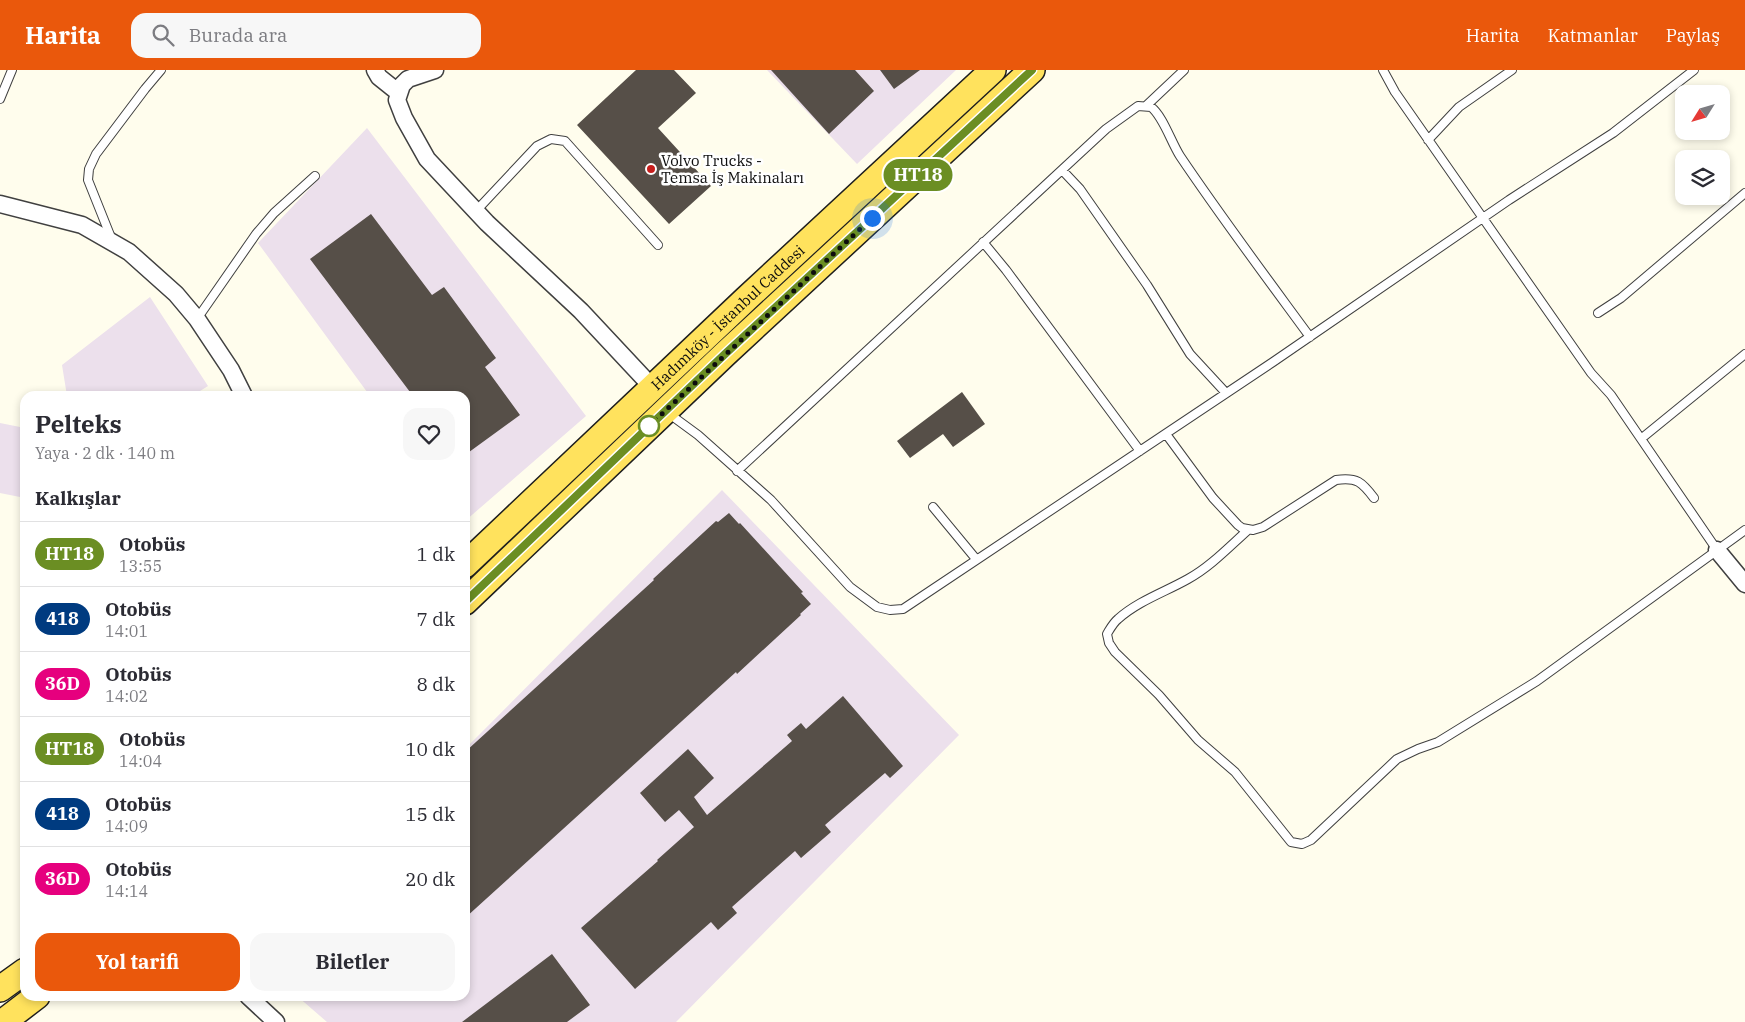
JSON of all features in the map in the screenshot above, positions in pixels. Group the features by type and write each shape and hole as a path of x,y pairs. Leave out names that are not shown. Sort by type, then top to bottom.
{"main road":[{"name":"Hadımköy - İstanbul Caddesi","path":"470,560 746,298 993,70"},
{"name":"Hadımköy - İstanbul Caddesi","path":"470,597 733,347 1032,70"},
{"path":"0,989 20,975"},
{"path":"3,1022 30,1001"}],"street":[{"path":"375,70 379,77 399,93"},
{"path":"435,70 408,79 402,85 398,104 428,159 476,210 581,311 653,388"},
{"path":"0,204 82,225 129,252 176,294 198,319 231,370 242,391"},
{"path":"1717,550 1745,584"},
{"path":"253,1001 276,1022"}],"lane":[{"path":"0,99 12,70"},
{"path":"112,242 88,180 89,169 96,154 144,89 161,70"},
{"path":"738,471 1106,129 1134,108 1146,105 1184,70"},
{"path":"1383,70 1395,92 1482,218 1591,373 1611,395 1642,438 1717,550"},
{"path":"1428,140 1459,107 1512,70"},
{"path":"665,411 698,435 771,500 850,587 871,604 883,610 897,610 910,606 920,596 1166,434 1482,218 1613,134 1694,70"},
{"path":"1146,105 1156,112 1179,154 1310,337"},
{"path":"476,210 537,146 551,139 566,140 658,245"},
{"path":"1062,170 1080,189 1147,285 1190,354 1226,393"},
{"path":"198,319 256,234 274,213 314,176"},
{"path":"1598,313 1621,298 1745,193"},
{"path":"983,242 1006,270 1140,451"},
{"path":"1642,438 1745,354"},
{"path":"1166,434 1213,498 1238,526 1248,530 1263,527 1336,480 1348,478 1356,480 1374,498"},
{"path":"933,507 976,559"},
{"path":"1248,530 1189,578 1116,620 1107,634 1109,643 1115,652 1159,695 1198,740 1235,772 1291,842 1302,844 1311,840 1397,759 1438,742 1537,680 1745,530"}],"shaded area":[{"path":"767,70 956,70 857,164"},
{"path":"367,128 586,416 470,517 470,391 366,391 258,243"},
{"path":"150,297 208,386 200,391 66,391 62,365"},
{"path":"0,423 20,427 20,497 0,493"},
{"path":"722,490 959,735 676,1022 327,1022 303,1001 470,1001 470,744"}],"building":[{"path":"636,70 674,70 696,93 658,128 711,186 669,224 577,125"},
{"path":"771,70 855,70 874,91 829,134"},
{"path":"880,70 920,70 894,89"},
{"path":"371,214 432,295 444,287 496,358 485,367 520,415 470,451 470,391 409,391 310,259"},
{"path":"962,392 985,424 953,447 943,434 910,458 897,441"},
{"path":"729,513 803,592 801,593 811,604 737,674 736,672 470,913 470,747 716,521 718,522"},
{"path":"843,696 903,766 890,778 885,773 825,825 831,832 801,858 795,851 732,907 737,913 718,930 711,922 635,989 581,928 694,827 679,810 665,822 640,793 688,749 714,778 694,797 707,815 792,741 787,735 801,723 806,729"},
{"path":"552,954 590,1005 567,1022 462,1022"}],"bus line":[{"name":"HT18","path":"470,597 725,354 1032,70"}],"place":[{"name":"Volvo Trucks - Temsa İş Makinaları","path":"651,169"}],"route":[{"path":"649,426 872,218"}]}
